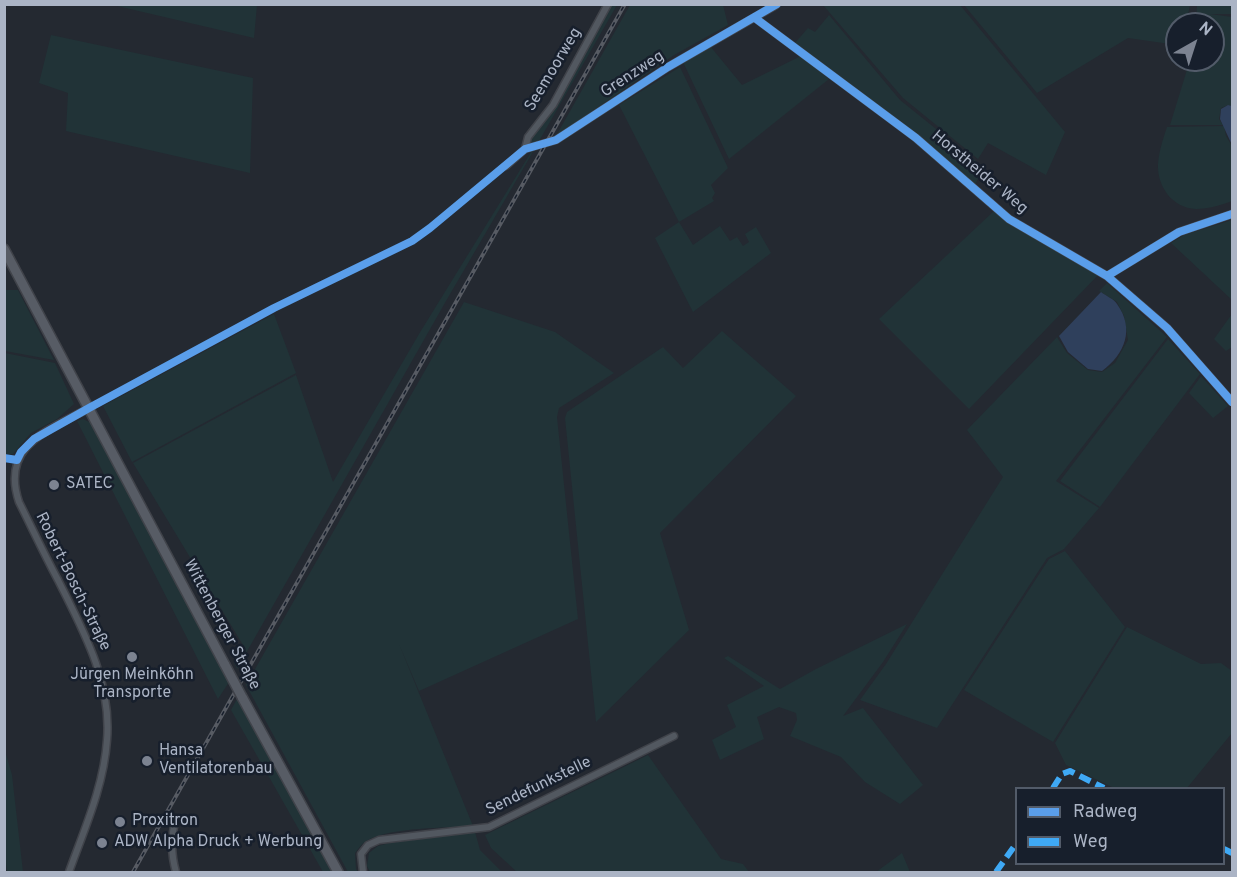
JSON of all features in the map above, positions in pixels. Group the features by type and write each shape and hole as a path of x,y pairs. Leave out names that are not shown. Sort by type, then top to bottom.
{"main road":[{"name":"Wittenberger Straße","path":"4,249 338,873"}],"street":[{"name":"Seemoorweg","path":"525,149 528,136 553,105 608,4"},
{"name":"Grenzweg","path":"506,166 525,149 556,140 669,67 776,5"},
{"name":"Horstheider Weg","path":"755,18 916,138 1009,219 1107,276 1167,328 1233,402"},
{"path":"1107,276 1179,231 1233,214"},
{"name":"Robert-Bosch-Straße","path":"69,873 95,799 105,759 107,707 91,649 19,502 14,479 17,460 27,444 89,408"},
{"name":"Sendefunkstelle","path":"363,873 361,854 368,845 379,840 489,827 674,736"},
{"path":"176,819 171,843 176,873"}],"shaded area":[{"path":"113,5 257,5 254,38"},
{"path":"610,5 617,5 539,141 529,144 528,142"},
{"path":"630,5 723,5 728,25 674,55 556,136"},
{"path":"823,5 960,5 1065,132 1046,175 988,143 978,159 903,98"},
{"path":"964,5 1190,5 1189,12 1165,12 1165,43 1128,38 1037,93"},
{"path":"1197,5 1232,5 1232,14 1197,12"},
{"path":"829,15 900,100 976,161 982,170 975,185 794,44 808,28 815,32"},
{"path":"1225,16 1232,17 1232,106 1221,108 1219,119 1223,125 1170,125 1186,72 1225,72"},
{"path":"51,35 253,78 250,173 66,131 68,93 39,83"},
{"path":"710,46 742,85 801,56 829,79 729,159 683,62"},
{"path":"680,67 728,168 711,185 715,193 712,198 714,201 679,222 619,105"},
{"path":"1224,126 1226,136 1232,146 1232,201 1201,209 1180,205 1163,188 1158,172 1159,154 1167,127"},
{"path":"533,149 237,669 234,662 243,645 133,463 296,375 333,482 419,334"},
{"path":"995,210 1100,273 969,409 879,319"},
{"path":"1232,220 1232,300 1171,243 1184,235"},
{"path":"679,222 693,245 720,226 730,241 737,237 743,246 749,242 745,234 756,227 771,253 693,312 655,238"},
{"path":"1107,283 1167,337 1056,481 1099,508 1064,549 1047,558 937,728 860,700 886,664 1003,477 967,430 1057,337 1067,353 1088,370 1102,372 1115,363 1128,340 1124,316 1117,302 1099,291"},
{"path":"4,290 18,290 54,360 5,351"},
{"path":"464,302 555,332 614,373 559,408 557,417 578,619 419,691 399,644 473,826 419,829 391,833 368,840 355,853 358,872 348,872 246,685"},
{"path":"274,314 296,373 132,462 103,406"},
{"path":"1232,314 1232,347 1226,351 1214,339"},
{"path":"722,331 796,396 660,533 689,630 596,722 565,418 567,412 663,347 683,368"},
{"path":"1168,339 1200,374 1100,507 1060,481"},
{"path":"5,353 55,363 74,404 57,419 31,433 13,454 5,454"},
{"path":"1201,376 1228,406 1213,418 1189,393"},
{"path":"83,419 91,423 229,682 218,699 77,421"},
{"path":"1065,551 1125,627 1053,742 964,690 1049,559"},
{"path":"907,624 883,662 843,716 863,708 923,785 900,804 865,782 841,757 790,736 797,720 796,713 779,707 757,717 764,739 720,760 712,740 736,727 727,705 764,686 724,658 728,656 780,689"},
{"path":"1127,627 1201,664 1221,663 1232,671 1232,733 1188,787 1112,787 1066,765 1055,743"},
{"path":"237,699 333,872 323,872 231,710"},
{"path":"4,747 12,775 23,872 7,872 4,847"},
{"path":"648,755 721,859 743,864 749,872 517,872 491,848 485,835"},
{"path":"475,832 480,850 502,872 370,872 367,866 369,853 378,846"},
{"path":"902,853 910,872 876,872"}],"water":[{"path":"1228,105 1232,106 1232,145 1220,119 1221,109"},
{"path":"1101,292 1117,304 1122,313 1126,332 1122,349 1102,371 1088,369 1068,352 1059,336"}],"railway":[{"path":"133,872 625,4"}],"marked path":[{"path":"1054,787 1062,774 1070,771 1102,787"},
{"path":"996,872 1015,845"},
{"path":"1225,850 1232,853"}],"cycle path":[{"path":"4,458 17,460 21,452 34,439 89,408 274,308 412,241 525,149 556,140 668,67 777,4"},
{"path":"755,18 916,138 1009,219 1107,276 1167,328 1232,402"},
{"path":"1107,276 1179,232 1232,214"}],"place":[{"name":"SATEC","path":"54,485"},
{"name":"Jürgen Meinköhn Transporte","path":"132,657"},
{"name":"Hansa Ventilatorenbau","path":"147,761"},
{"name":"Proxitron","path":"120,822"},
{"name":"ADW Alpha Druck + Werbung","path":"102,843"}]}
